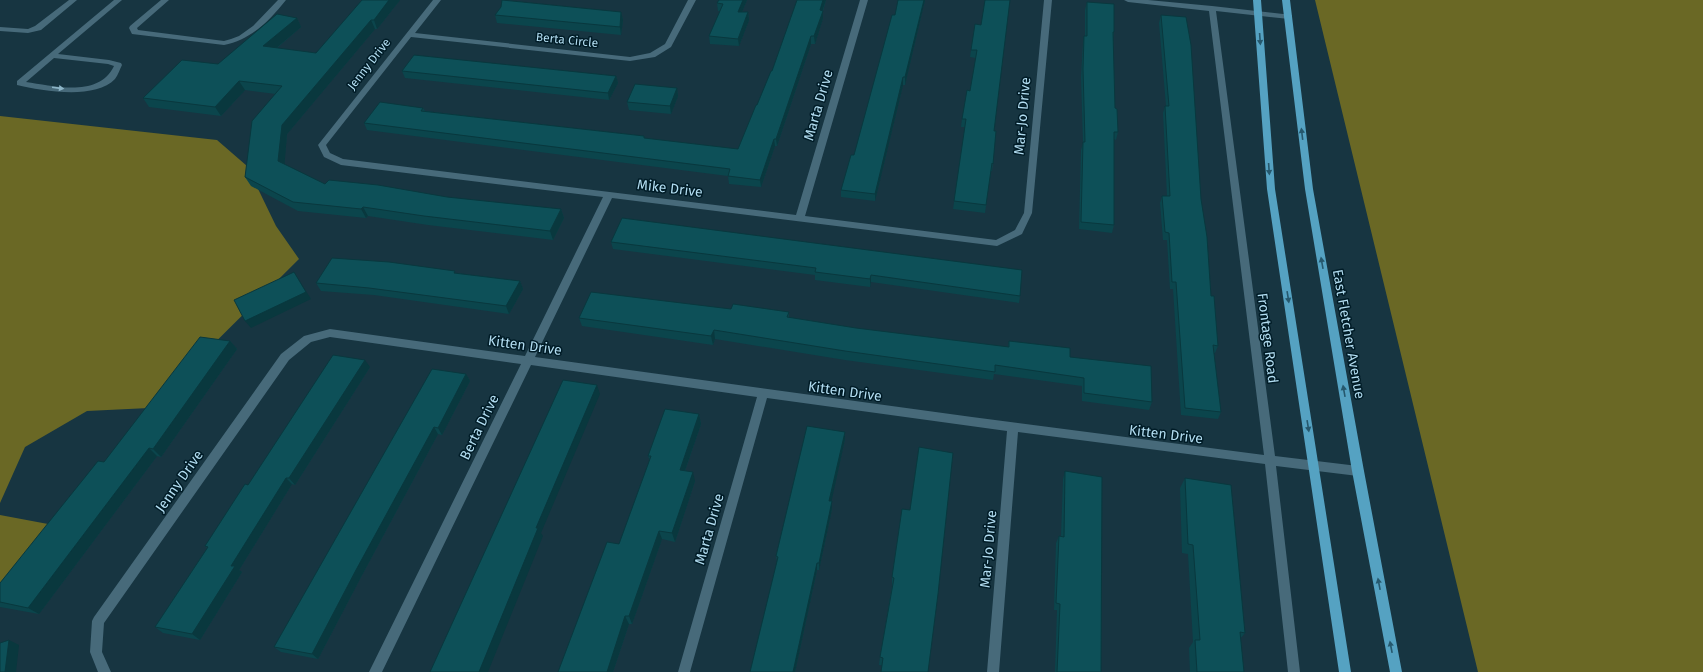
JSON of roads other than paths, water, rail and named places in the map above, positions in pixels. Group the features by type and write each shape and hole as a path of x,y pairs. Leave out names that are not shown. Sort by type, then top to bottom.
{"main road":[{"path":"1257,0 1271,189 1345,672"},
{"name":"East Fletcher Avenue","path":"1286,0 1309,189 1358,471 1396,672"}],"street":[{"path":"0,29 28,31 38,28 73,0"},
{"path":"52,56 109,62 118,65 117,72 103,84 87,90 20,83 118,0"},
{"path":"165,0 133,28 135,32 224,42 236,41 246,37 282,0"},
{"name":"Jenny Drive","path":"322,145 437,0"},
{"name":"Berta Circle","path":"410,35 630,59 652,55 668,45 692,0"},
{"name":"Marta Drive","path":"800,218 864,0"},
{"name":"Mar-Jo Drive","path":"1020,232 1028,213 1048,0"},
{"path":"1128,0 1212,8 1288,18"},
{"name":"Frontage Road","path":"1212,8 1270,461 1294,672"},
{"name":"Mike Drive","path":"322,145 327,155 341,162 997,243 1020,232"},
{"name":"Berta Drive","path":"375,672 609,195"},
{"name":"Jenny Drive","path":"105,672 96,652 98,620 285,357 308,339 330,332"},
{"name":"Kitten Drive","path":"330,332 1013,428 1358,471"},
{"name":"Marta Drive","path":"684,672 763,393"},
{"name":"Mar-Jo Drive","path":"993,672 1013,428"}]}
